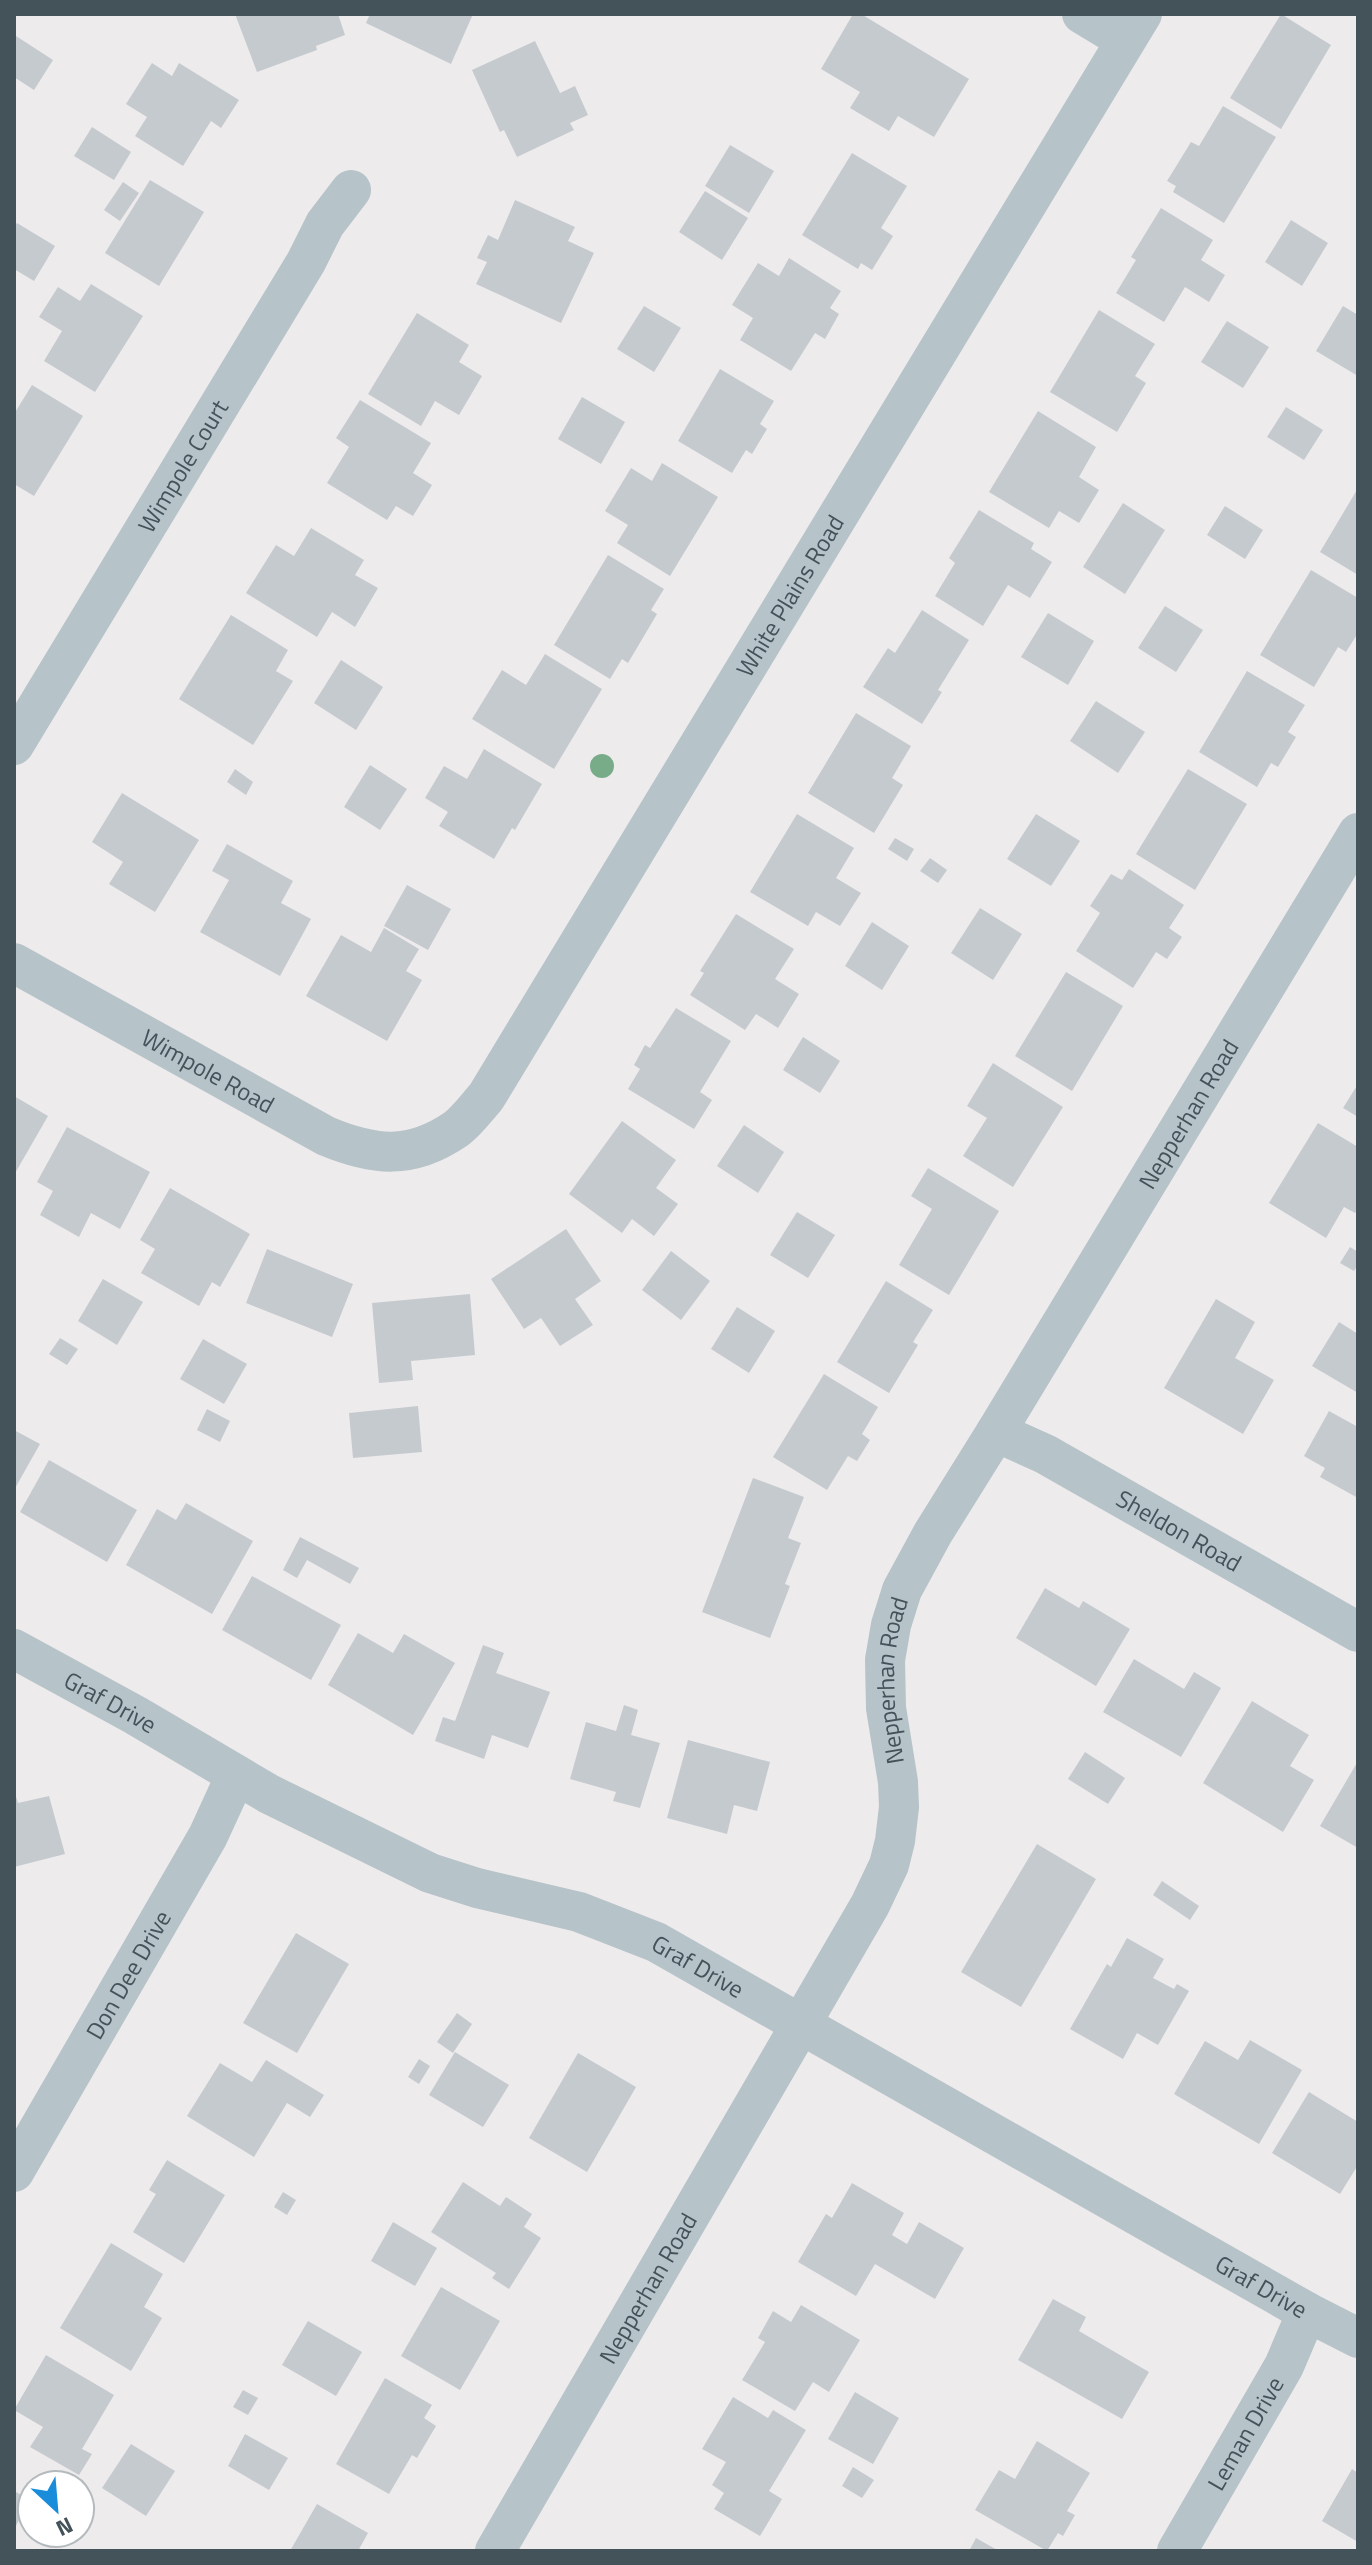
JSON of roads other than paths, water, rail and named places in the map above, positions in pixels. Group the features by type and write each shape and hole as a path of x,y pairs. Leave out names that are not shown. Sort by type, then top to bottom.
{"street":[{"path":"1082,14 1134,27"},
{"name":"White Plains Road","path":"411,1150 458,1128 486,1097 1134,27"},
{"name":"Wimpole Court","path":"14,745 306,262 325,224 351,190"},
{"name":"Nepperhan Road","path":"495,2551 870,1905 889,1865 899,1807 886,1708 885,1660 891,1625 902,1590 933,1533 1358,833"},
{"name":"Wimpole Road","path":"14,963 326,1136 356,1149 383,1153 411,1150"},
{"name":"Sheldon Road","path":"996,1432 1045,1454 1358,1632"},
{"name":"Graf Drive","path":"14,1649 135,1715 269,1794 430,1873 477,1888 579,1912 656,1942 1307,2312 1358,2338"},
{"name":"Don Dee Drive","path":"14,2172 208,1836 236,1775"},
{"name":"Leman Drive","path":"1177,2551 1284,2366 1307,2312"}]}
